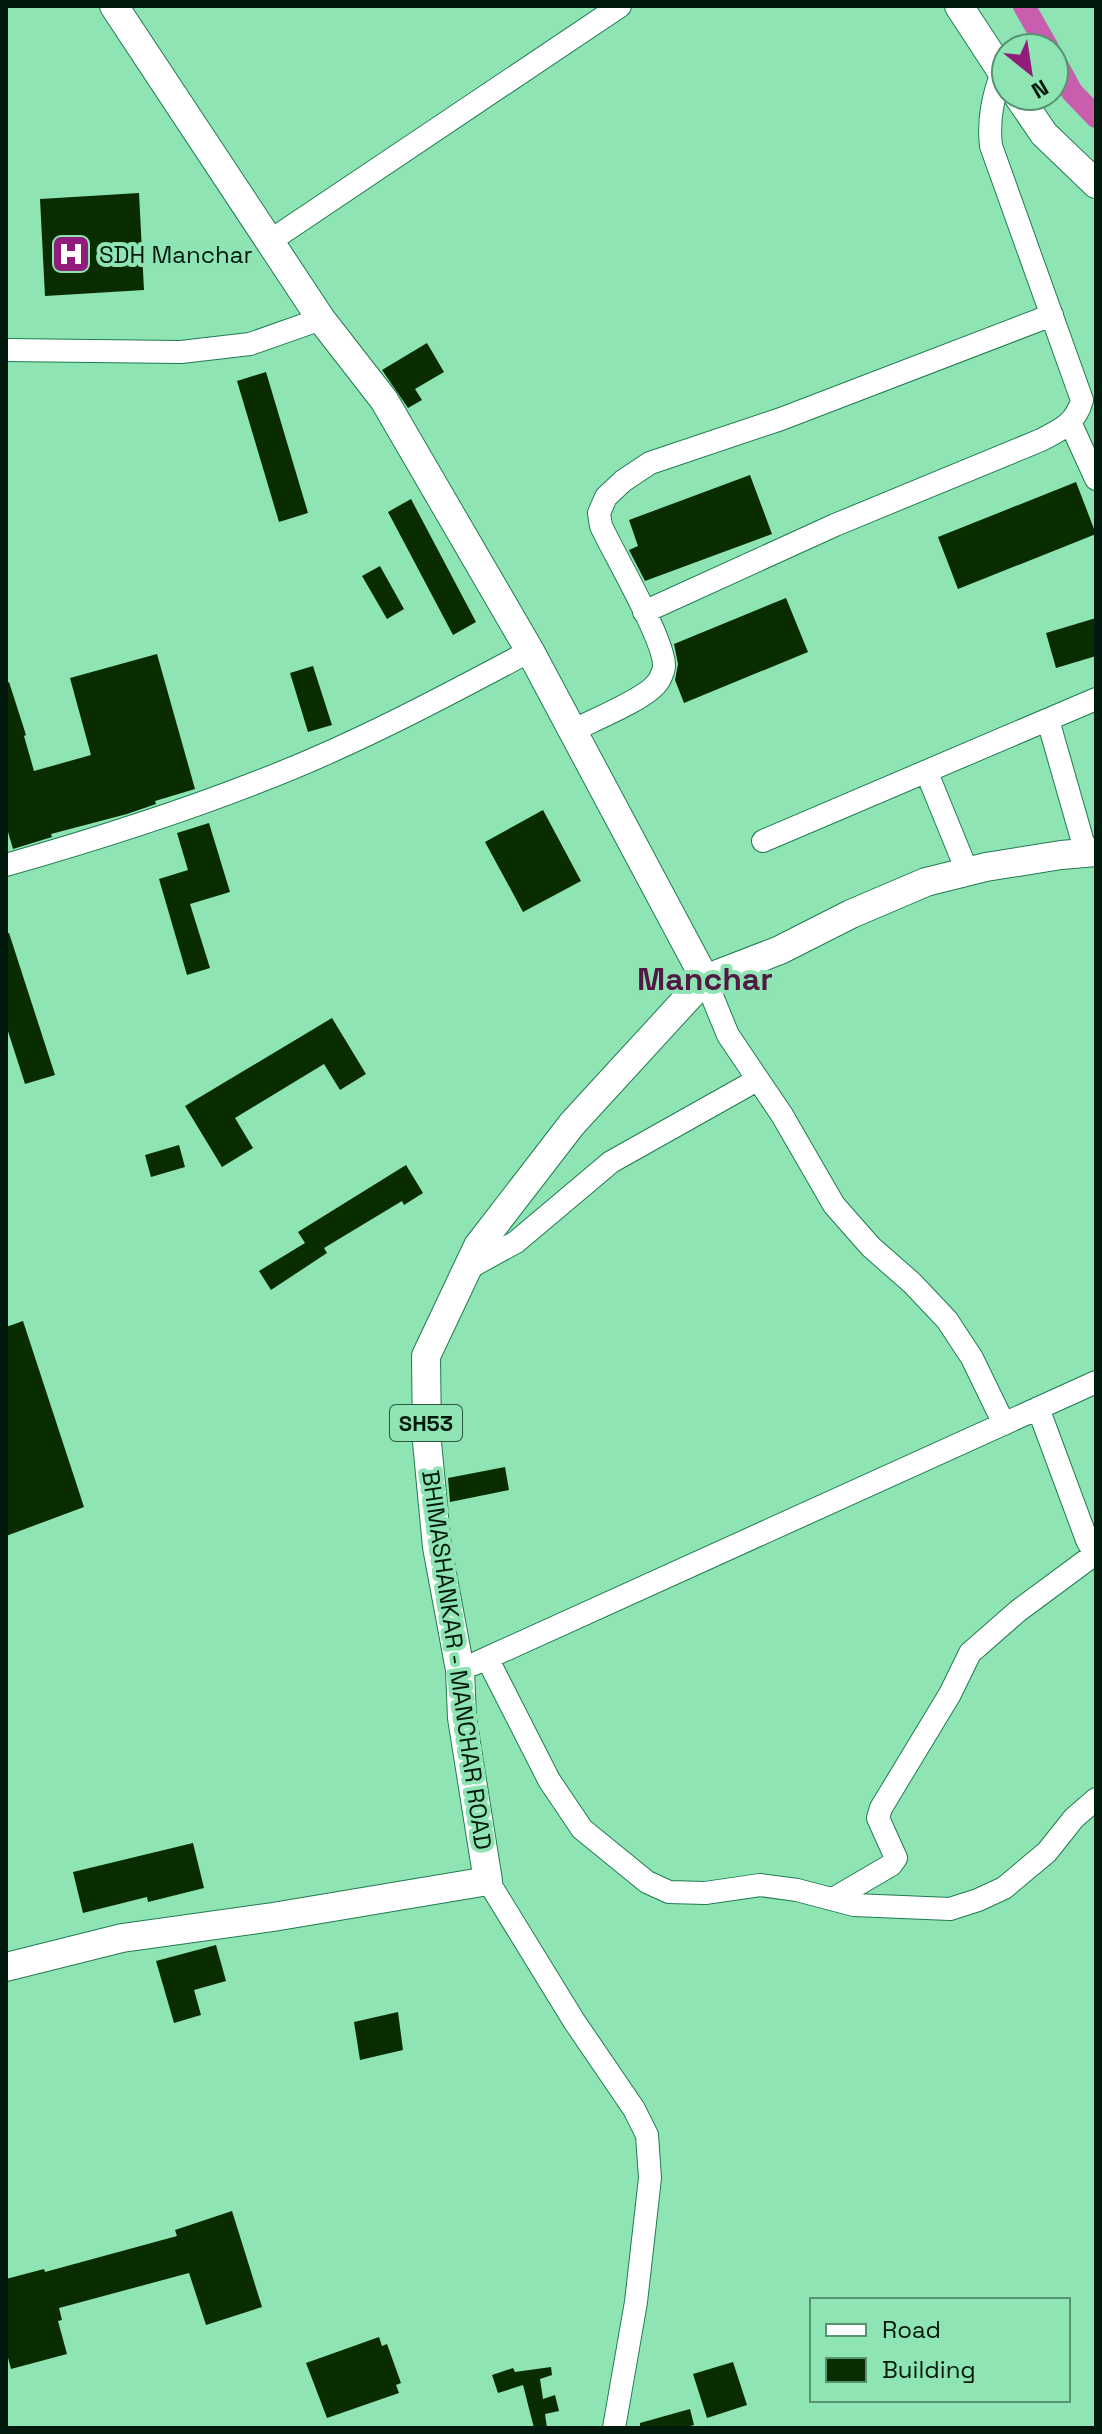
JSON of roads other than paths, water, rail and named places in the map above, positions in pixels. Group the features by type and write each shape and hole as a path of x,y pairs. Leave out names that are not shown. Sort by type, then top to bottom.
{"main road":[{"path":"114,6 321,319 384,400 530,651 705,979"},
{"path":"959,6 990,54"},
{"path":"1029,112 1044,134 1096,184"},
{"name":"BHIMASHANKAR - MANCHAR ROAD","path":"6,1967 122,1938 273,1917 488,1881 462,1718 460,1670 437,1547 427,1442 426,1356 478,1246 572,1124 705,979 780,950 851,914 926,882 967,871 1091,853"}],"street":[{"path":"270,241 620,6"},
{"path":"644,612 835,525 1041,440 1078,414 1082,400 991,146 991,112"},
{"path":"572,731 641,696 658,683 664,666 644,612 601,526 599,513 606,497 623,481 650,463 781,419 1052,315"},
{"path":"6,350 181,352 250,344 321,319"},
{"path":"1070,422 1096,479"},
{"path":"6,865 144,823 257,782 366,735 530,651"},
{"path":"763,841 1096,699"},
{"path":"1048,720 1091,853"},
{"path":"927,773 967,871"},
{"path":"705,979 728,1035 782,1115 834,1205 871,1247 912,1283 947,1320 972,1358 1004,1424"},
{"path":"465,1270 516,1242 611,1162 757,1080"},
{"path":"460,1670 1096,1382"},
{"path":"833,1899 891,1865 896,1858 878,1818 881,1808 950,1694 970,1653 1018,1611 1096,1555 1038,1408"},
{"path":"487,1658 549,1780 582,1829 647,1882 669,1892 705,1893 760,1885 797,1890 854,1905 950,1909 1004,1888 1047,1852 1074,1818 1096,1799"},
{"path":"488,1881 549,1982 634,2109 647,2135 650,2178 636,2302 614,2428"}],"waterway":[{"path":"1024,6 1039,32"},
{"path":"1070,88 1096,117"}],"place":[{"name":"SDH Manchar","path":"71,254"}],"district":[{"name":"Manchar","path":"705,979"}]}
